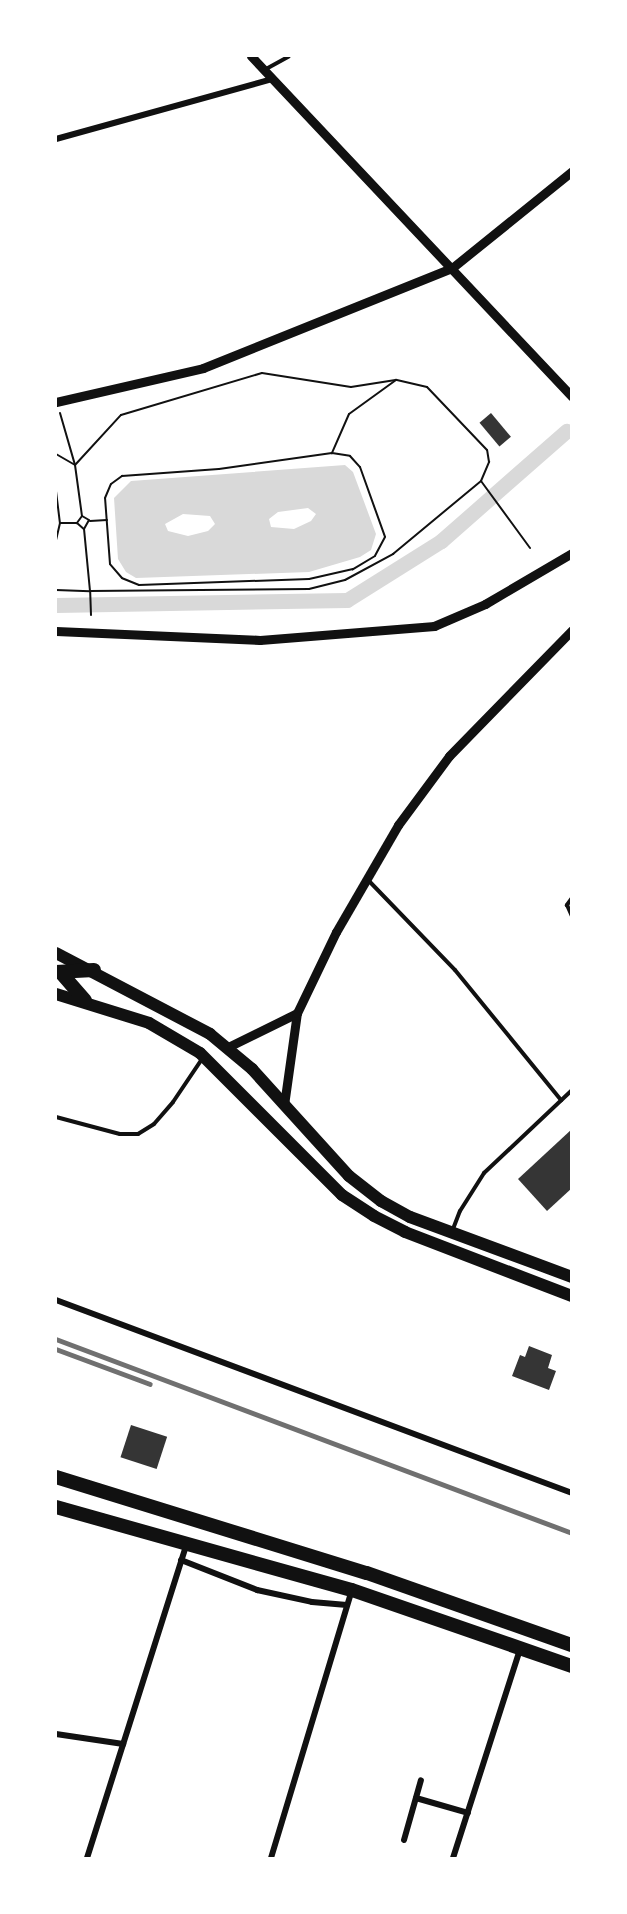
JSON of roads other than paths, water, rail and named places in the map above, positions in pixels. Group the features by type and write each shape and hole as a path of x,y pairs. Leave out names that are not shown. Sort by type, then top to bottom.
{"highway":[{"path":"59,973 94,970"},
{"path":"59,973 85,1000"},
{"path":"56,1477 367,1573 572,1645"},
{"path":"56,1507 187,1541 352,1590 521,1646 572,1666"}],"main road":[{"path":"56,953 94,970 210,1034 284,1105 349,1176 381,1201 452,1233 572,1277"},
{"path":"56,994 85,1000 149,1023 204,1056 342,1195 374,1216 405,1232 572,1296"}],"street":[{"path":"251,56 572,397"},
{"path":"56,139 272,79"},
{"path":"56,402 203,368 452,268 572,171"},
{"path":"56,631 260,640 434,626 486,604 572,553"},
{"path":"284,1105 297,1013 336,932 369,881 413,801 449,756 572,630"},
{"path":"226,1048 297,1013"},
{"path":"56,1300 572,1493"},
{"path":"87,1858 187,1541"},
{"path":"181,1560 248,1588 312,1602 347,1605"},
{"path":"271,1858 352,1590"},
{"path":"453,1858 521,1646"},
{"path":"56,1734 123,1744"},
{"path":"404,1840 421,1780"},
{"path":"416,1798 468,1813"}],"lane":[{"path":"264,70 289,56"},
{"path":"369,881 455,970 561,1100"},
{"path":"572,898 567,906 572,916"},
{"path":"56,1117 120,1134 138,1134 154,1124 173,1102 204,1056"},
{"path":"452,1233 460,1211 484,1173 572,1090"}],"waterway":[{"path":"56,605 347,600 441,541 566,431"}],"railway":[{"path":"56,1339 572,1533"},
{"path":"56,1349 150,1384"}]}
